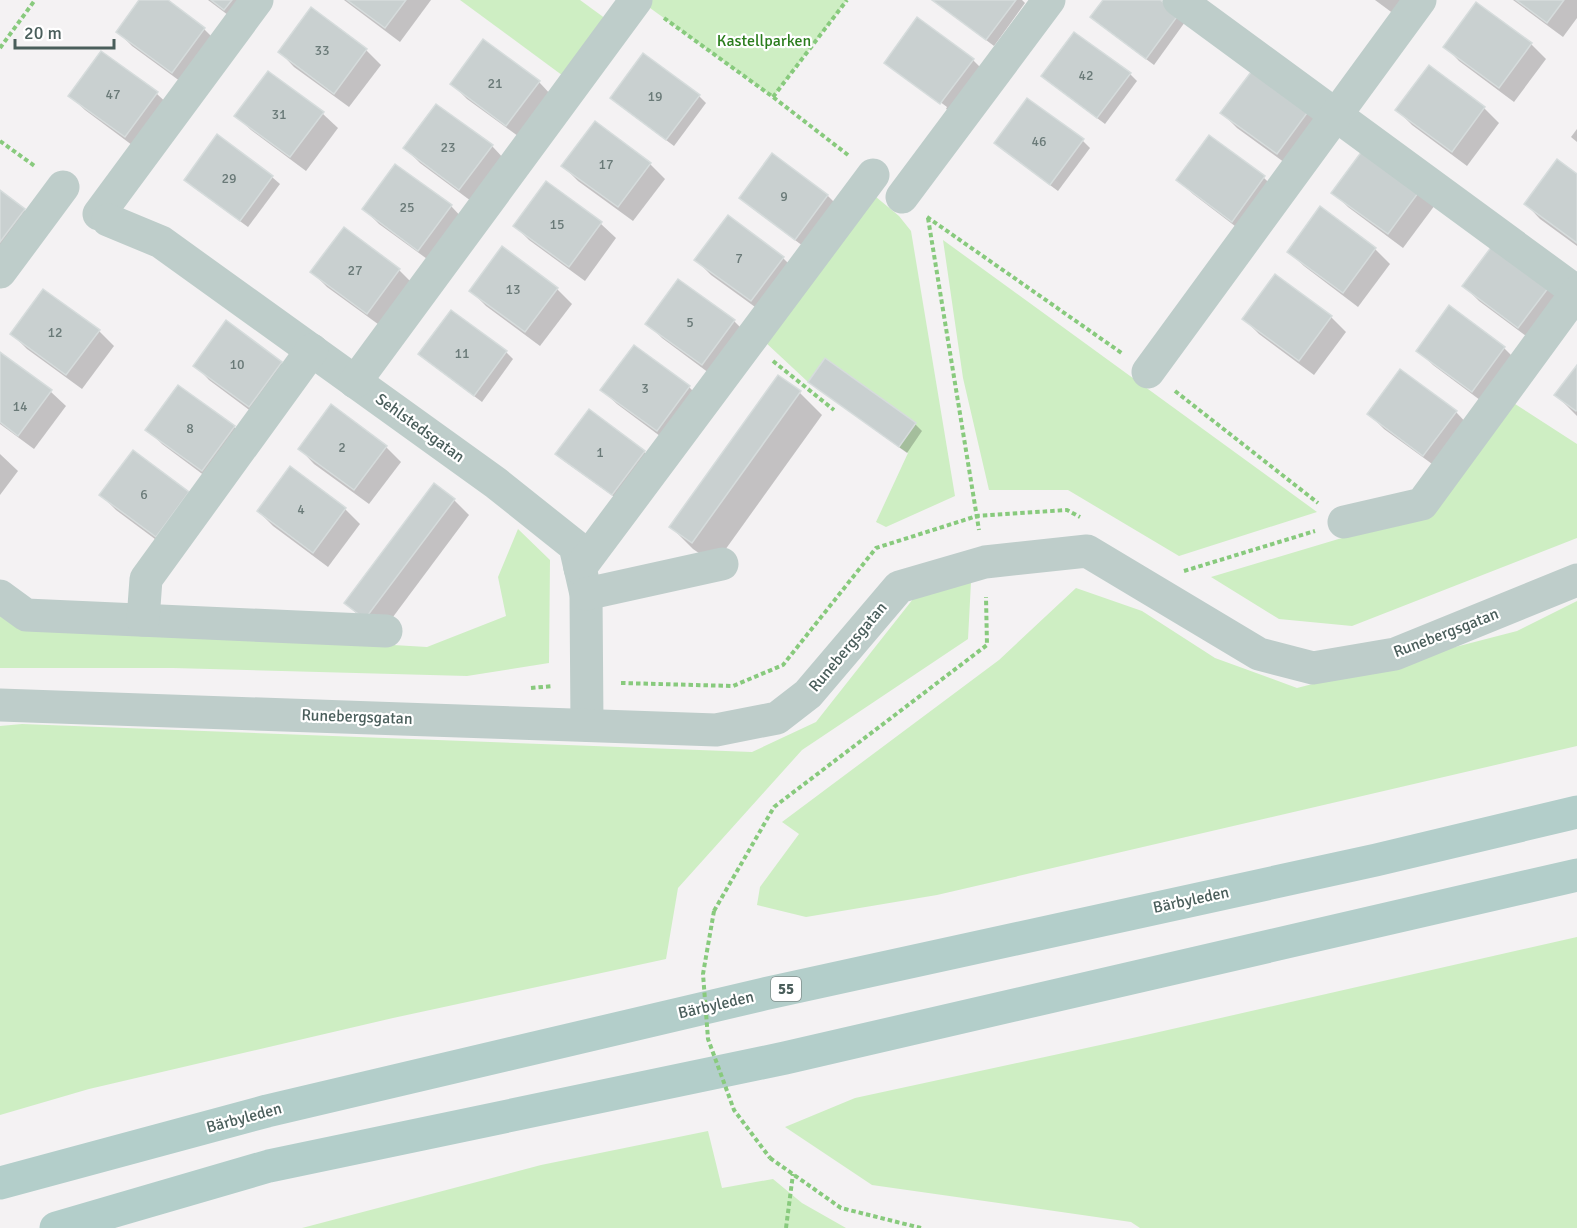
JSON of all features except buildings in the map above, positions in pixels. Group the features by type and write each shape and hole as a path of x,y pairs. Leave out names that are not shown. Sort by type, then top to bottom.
{"main road":[{"name":"Bärbyleden","path":"0,1183 267,1111 764,994 1376,860 1577,812"},
{"path":"56,1228 269,1166 785,1058 1577,875"}],"street":[{"name":"Sehlstedsgatan","path":"257,0 104,217 161,242 496,483 575,546 583,581 587,725"},
{"path":"902,198 1049,0"},
{"path":"1179,0 1577,292 1422,504 1344,522"},
{"path":"1148,372 1420,0"},
{"path":"355,382 647,7"},
{"path":"583,581 749,342 873,175"},
{"path":"0,272 63,187"},
{"path":"143,620 146,579 312,350"},
{"name":"Runebergsgatan","path":"0,705 716,730 777,718 808,694 899,587 985,562 1087,551 1259,654 1313,668 1395,654 1577,580"},
{"path":"583,581 722,564"},
{"path":"0,596 27,615 386,631"}],"path":[{"path":"0,48 35,0"},
{"path":"773,98 846,0"},
{"path":"647,7 773,98 873,175"},
{"path":"902,198 1148,372 1344,522"},
{"path":"749,342 834,410"},
{"path":"523,688 587,682 733,686 783,664 876,548 977,516 1066,510 1087,521"},
{"path":"1189,579 1180,572 1344,522"},
{"path":"714,911 704,974 708,1039 734,1110 770,1158 841,1208 921,1228"},
{"path":"786,1228 793,1174"}],"green space":[{"path":"460,0 580,0 617,27 574,84"},
{"name":"Kastellparken","path":"639,0 847,0 773,97"},
{"path":"876,197 899,216 911,231 955,496 886,527 876,522 908,453 899,447 916,423 825,358 808,382 764,341"},
{"path":"943,240 1317,512 1179,556 1068,490 989,490 963,378"},
{"path":"1512,402 1577,444 1577,538 1352,626 1279,619 1211,577 1412,517"},
{"path":"518,529 550,560 549,663 467,676 173,668 0,668 0,612 17,623 427,647 506,616 498,577"},
{"path":"971,582 968,639 802,750 678,888 666,959 393,1018 89,1089 0,1115 0,726 22,724 752,752 816,722 913,599"},
{"path":"1076,588 1142,611 1215,658 1297,688 1517,631 1577,601 1577,746 937,895 806,917 757,905 760,887 799,834 782,822 999,660"},
{"path":"1577,937 1577,1228 1140,1228 1131,1222 872,1185 785,1127 855,1098 1137,1037"},
{"path":"708,1131 722,1188 773,1179 802,1203 846,1228 302,1228 541,1165"}]}
